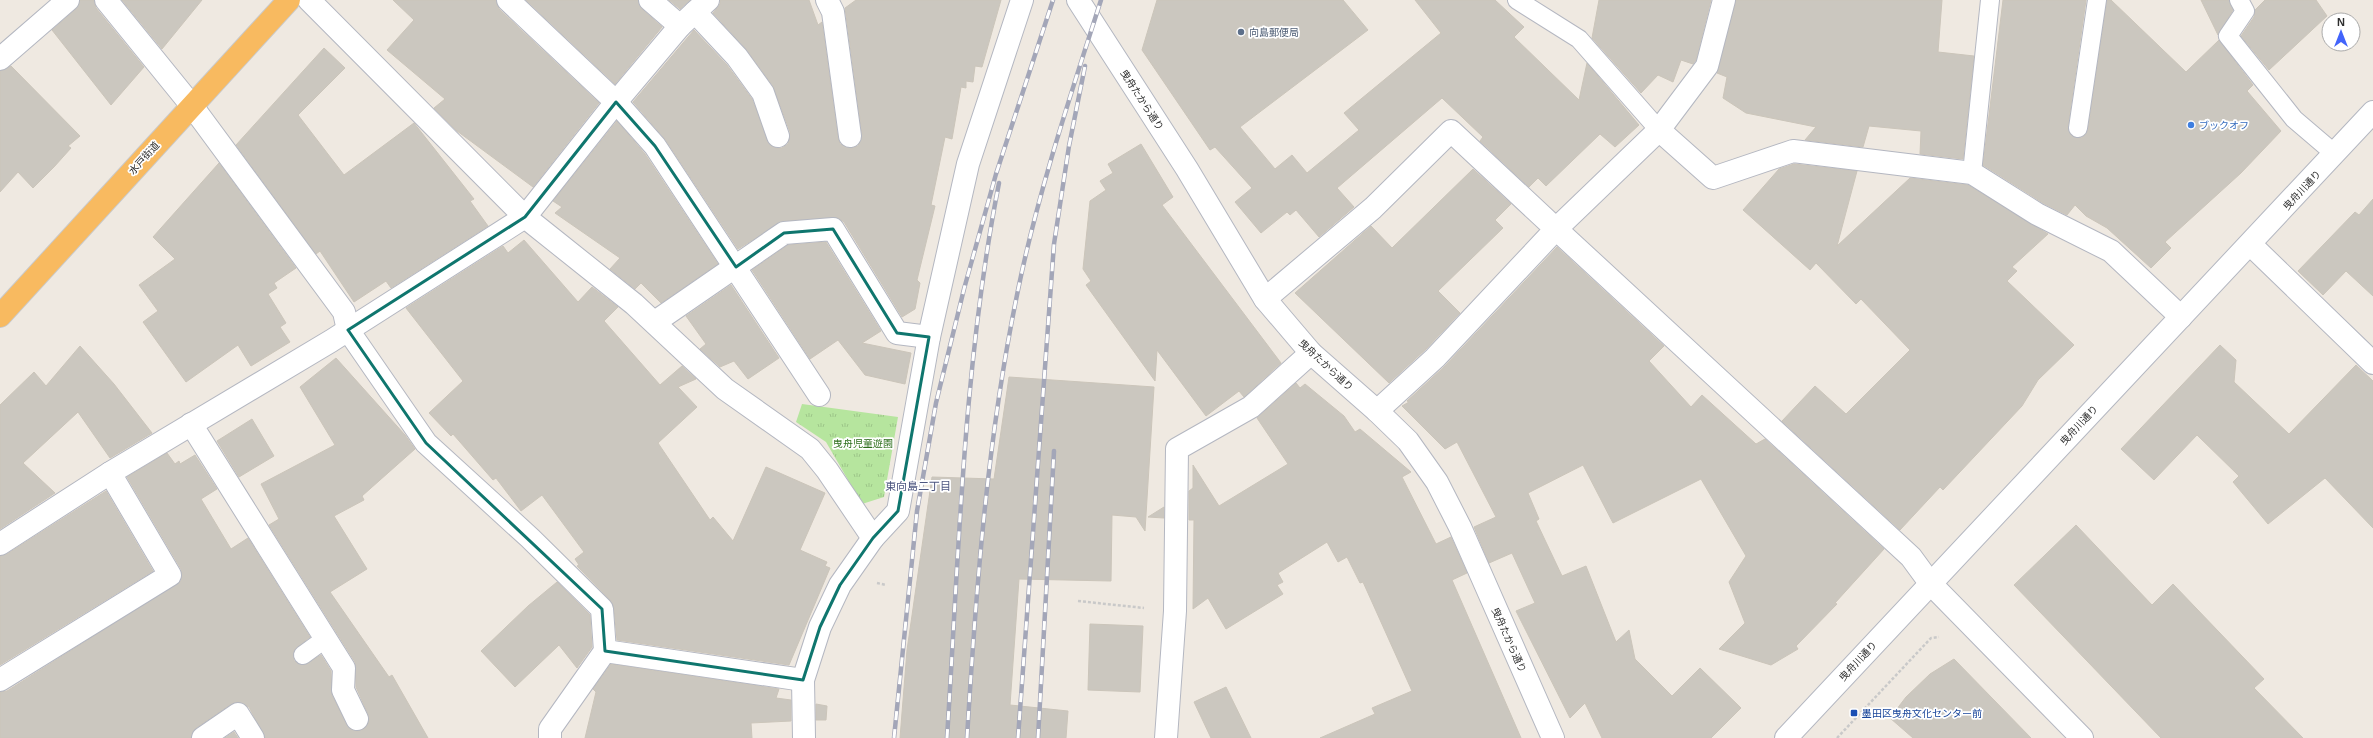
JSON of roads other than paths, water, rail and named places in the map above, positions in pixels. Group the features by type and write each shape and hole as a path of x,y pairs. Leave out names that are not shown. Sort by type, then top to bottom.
{"highway":[{"name":"水戸街道","path":"0,316 289,0"}],"street":[{"path":"0,59 68,0"},
{"path":"106,0 192,106 344,312 348,330 426,443 530,538 602,609 605,651 550,729 550,738"},
{"path":"309,0 525,218 655,322 726,389 810,450 827,470 873,538"},
{"path":"508,0 616,102 655,146 736,267 819,396"},
{"path":"650,0 694,12 737,57 763,93 778,136"},
{"path":"827,0 833,12 850,136"},
{"path":"804,738 803,680 820,627 840,585 873,538 898,511 929,337 968,164 1022,0"},
{"name":"曳舟たから通り","path":"1078,0 1187,169 1265,299 1312,353 1408,441 1437,482 1460,527 1553,738"},
{"path":"1377,411 1435,358 1556,229 1659,130 1707,66 1724,0"},
{"path":"0,544 110,473 348,330 525,218 616,102 694,12"},
{"name":"曳舟川通り","path":"1786,738 1930,583 2251,245 2373,112"},
{"path":"1659,130 1713,178 1793,151 1972,173 2037,214 2111,251 2181,317"},
{"path":"1265,299 1373,208 1451,131 1911,557 1930,583 2082,738"},
{"path":"655,322 784,234 833,229 897,333 929,337"},
{"path":"2251,245 2373,364"},
{"path":"1166,738 1175,611 1177,449 1251,407 1312,353"},
{"path":"191,424 344,668 343,690 357,720"},
{"path":"0,680 170,575 110,473"},
{"path":"605,651 803,680"},
{"path":"203,738 238,714 254,738"}],"lane":[{"path":"1517,0 1579,39 1659,130"},
{"path":"1972,173 1990,0"},
{"path":"2078,128 2097,0"},
{"path":"2239,0 2245,11 2228,36 2294,119 2335,154"},
{"path":"303,655 325,639"}],"railway":[{"path":"894,738 917,511 936,403 964,289 996,174 1053,0"},
{"path":"967,738 974,626 984,515 990,460 1007,350 1017,295 1034,220 1066,110 1101,0"},
{"path":"1018,738 1054,244 1069,146 1085,66"},
{"path":"947,738 959,529 970,390 977,321 999,183"},
{"path":"1038,738 1054,451"}],"place":[{"name":"向島郵便局","path":"1241,32"},
{"name":"ブックオフ","path":"2191,125"},
{"name":"墨田区曳舟文化センター前","path":"1854,713"}],"district":[{"name":"東向島二丁目","path":"918,486"}],"park label":[{"name":"曳舟児童遊園","path":"863,443"}]}
